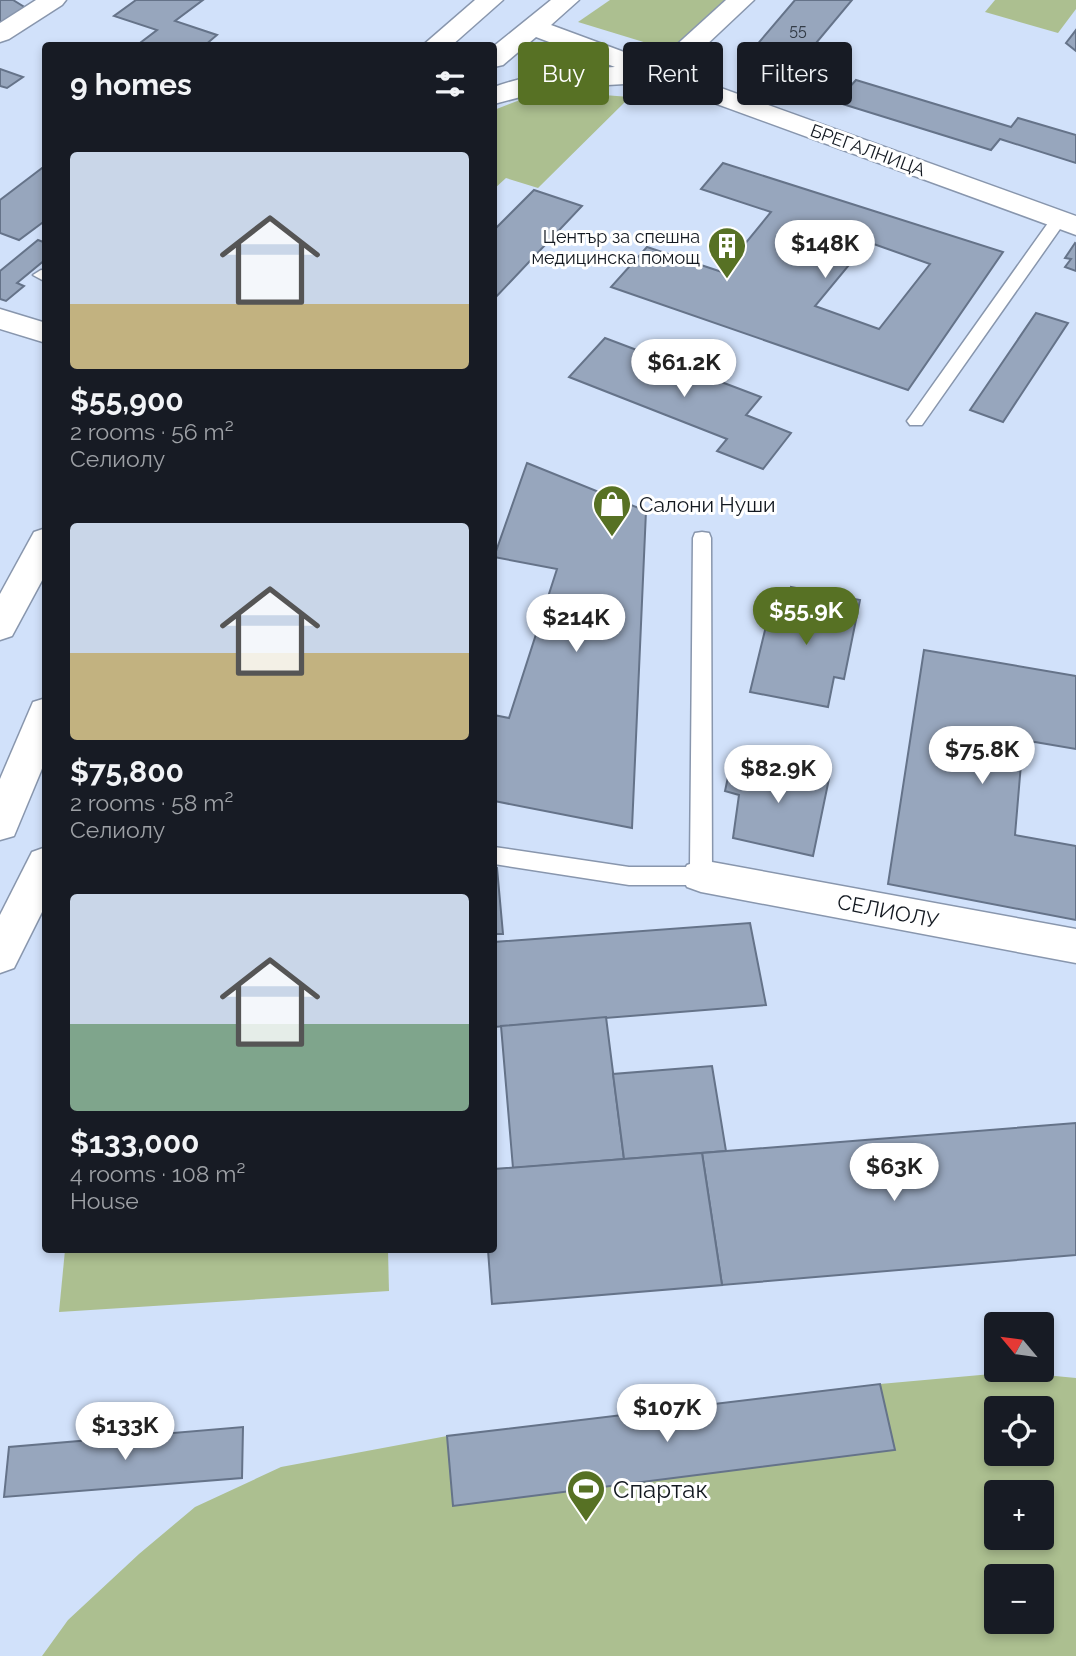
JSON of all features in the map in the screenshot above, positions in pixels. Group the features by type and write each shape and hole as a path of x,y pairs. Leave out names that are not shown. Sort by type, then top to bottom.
{"main road":[{"path":"0,34 54,0"},
{"path":"437,42 451,17 450,0"},
{"path":"438,42 490,0"},
{"path":"497,56 566,0"},
{"path":"695,42 741,0"},
{"name":"БРЕГАЛНИЦА","path":"532,27 623,60"},
{"path":"497,95 519,86 564,78 623,76"},
{"name":"БРЕГАЛНИЦА","path":"723,97 1068,223"},
{"path":"0,319 42,332"},
{"path":"0,606 42,544"},
{"path":"0,627 42,546"},
{"path":"0,825 42,722"},
{"path":"0,956 42,871"},
{"name":"СЕЛИОЛУ","path":"701,876 1076,946"}],"lane":[{"path":"916,421 1068,223"},
{"path":"497,856 629,876 701,876 702,538"}],"green space":[{"path":"610,0 729,0 683,42 644,42 578,22"},
{"path":"995,0 1076,0 1076,9 1058,33 985,12"},
{"path":"609,95 623,96 623,104 538,188 506,178 497,186 497,109 518,101 518,105 609,105"},
{"path":"65,1253 388,1253 389,1291 59,1312"},
{"name":"Спартак","path":"984,1375 984,1382 1054,1382 1054,1376 1076,1378 1076,1656 42,1656 68,1620 139,1554 195,1507 281,1467 447,1436 880,1384"}],"building":[{"path":"0,0 13,0 26,8 0,25"},
{"path":"136,0 203,0 175,21 217,35 209,42 141,42 157,30 114,16"},
{"path":"795,0 852,0 817,42 759,42"},
{"path":"1076,30 1076,51 1066,43"},
{"path":"0,69 23,77 7,88 0,86"},
{"path":"856,80 1011,127 1018,118 1076,135 1076,163 1000,139 991,150 846,105 852,105 852,84"},
{"name":"Център за спешна медицинска помощ","path":"723,163 1003,252 908,390 611,287 647,247 722,272 771,212 701,189","holes":["868,242 930,264 879,329 815,306"]},
{"path":"42,168 42,223 19,240 0,233 0,200"},
{"path":"534,190 582,206 497,296 497,227"},
{"path":"38,240 42,242 42,262 17,283 24,286 6,301 0,299 0,271"},
{"path":"1075,243 1076,271 1065,267 1071,259 1065,258"},
{"path":"1036,313 1068,323 1003,422 970,410"},
{"path":"605,338 761,397 746,415 791,433 763,469 717,451 727,439 569,377"},
{"path":"527,463 646,511 632,828 497,802 497,716 509,718 557,569 497,558 497,548"},
{"path":"791,587 860,600 844,679 834,677 828,707 750,692 767,622 776,623 781,600 788,601"},
{"path":"924,650 1076,676 1076,749 1023,740 1015,835 1076,846 1076,920 888,884"},
{"path":"740,755 763,760 761,768 831,769 813,856 733,838 739,795 725,791 731,763 738,764"},
{"path":"497,868 503,934 497,934"},
{"path":"750,923 766,1005 497,1027 497,942"},
{"path":"606,1017 624,1159 513,1168 501,1026"},
{"path":"712,1066 726,1151 624,1159 613,1074"},
{"path":"1076,1123 1076,1255 722,1285 702,1153"},
{"path":"702,1153 722,1285 492,1304 488,1253 497,1253 497,1169"},
{"path":"880,1384 895,1450 453,1506 447,1436"},
{"path":"243,1427 242,1478 4,1497 9,1447"}],"place":[{"name":"Център за спешна медицинска помощ","path":"727,280"},
{"name":"Салони Нуши","path":"612,538"},
{"name":"Спартак","path":"586,1523"}]}
